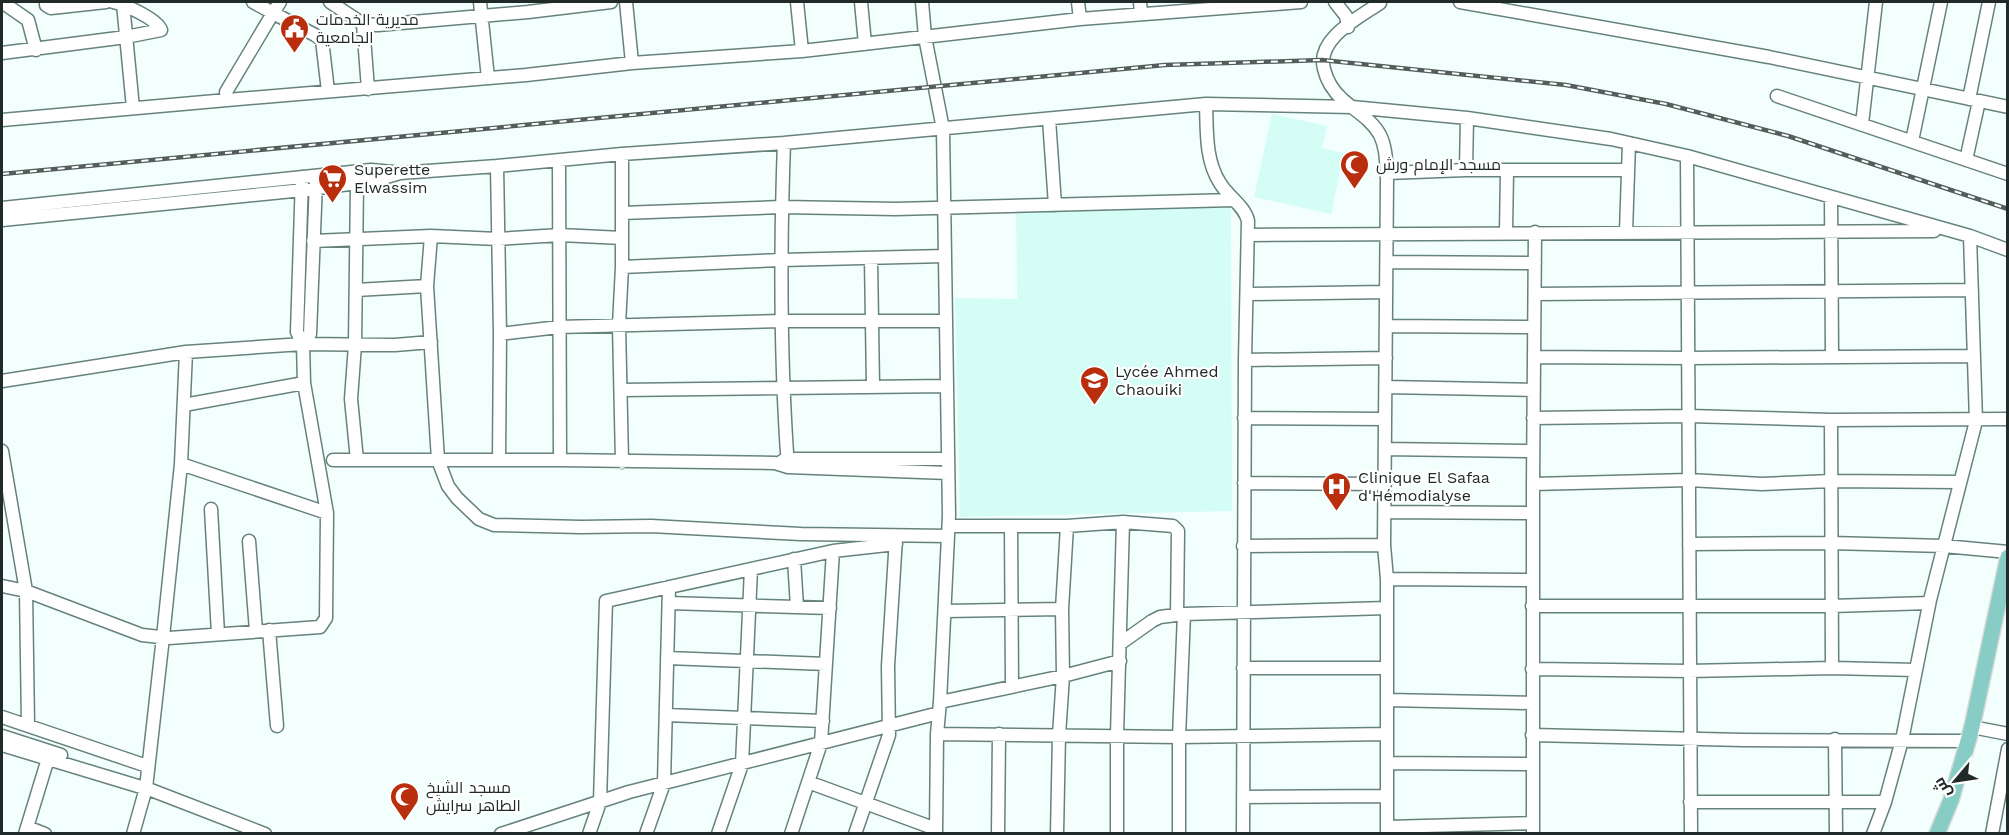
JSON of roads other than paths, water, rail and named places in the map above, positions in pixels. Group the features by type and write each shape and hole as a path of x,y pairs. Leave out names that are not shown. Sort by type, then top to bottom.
{"main road":[{"path":"1937,834 1951,800 1971,734 2006,557"}],"street":[{"path":"2,2 28,20 36,50"},
{"path":"46,2 46,5 51,8 106,2"},
{"path":"2,53 158,32 161,28 120,2"},
{"path":"120,2 133,108"},
{"path":"253,2 315,34 322,40 328,91"},
{"path":"227,100 226,92 280,2"},
{"path":"330,2 363,24 402,24 481,17 611,2"},
{"path":"480,2 488,78"},
{"path":"626,2 632,63"},
{"path":"796,2 802,51"},
{"path":"861,2 865,44"},
{"path":"808,782 936,831 937,734 948,531 943,129 925,37 922,2"},
{"path":"1078,2 1080,19"},
{"path":"2,120 369,89 632,63 802,51 1080,19 1140,8 1301,2"},
{"path":"1335,2 1346,16 1348,27"},
{"path":"1382,2 1329,42 1322,60 1330,85 1336,94 1373,123 1385,148 1387,262 1384,545 1387,579 1387,830 1533,828 1532,580 1535,232"},
{"path":"1460,2 1768,57 2007,107"},
{"path":"1862,124 1876,2"},
{"path":"1912,141 1941,2"},
{"path":"1966,160 1989,2"},
{"path":"363,24 369,89"},
{"path":"1777,96 2007,174"},
{"path":"1206,104 1208,142 1213,169 1218,181 1247,216 1248,235 1244,418 1243,834"},
{"path":"2,220 317,189 400,173 784,143 1206,104 1352,107 1467,118 1629,143 1688,156 1970,236 2007,250"},
{"path":"1049,118 1055,205"},
{"path":"1466,170 1467,118"},
{"path":"784,143 781,207 784,463"},
{"path":"1626,232 1629,143"},
{"path":"622,154 622,267 619,325 622,462"},
{"path":"1688,156 1691,834"},
{"path":"559,161 560,460"},
{"path":"497,166 500,460"},
{"path":"2,208 370,170 400,173"},
{"path":"1387,173 1466,170 1628,170"},
{"path":"1506,232 1507,171"},
{"path":"303,344 310,334 316,175"},
{"path":"2,586 26,591 142,635 163,637 320,627 325,621 327,513 304,383 303,344 297,332 302,177"},
{"path":"357,183 355,345 351,399 357,460"},
{"path":"1831,197 1832,356"},
{"path":"622,213 781,207 861,209 1233,200"},
{"path":"1248,235 1951,231"},
{"path":"313,241 430,236 498,239 560,235 622,238"},
{"path":"430,236 427,286 438,460 445,480 457,498 479,519 494,525 581,527 639,525 896,540"},
{"path":"1873,834 1885,802 1902,740 1929,603 1976,421 1970,236"},
{"path":"622,267 945,256"},
{"path":"871,258 873,387"},
{"path":"1387,262 1535,263"},
{"path":"356,290 427,286"},
{"path":"1535,294 1972,290"},
{"path":"1247,294 1386,292"},
{"path":"500,333 559,327 619,325 782,321 946,321"},
{"path":"1386,326 1534,327"},
{"path":"2,381 186,352 303,344 355,345 431,342"},
{"path":"133,834 148,787 147,766 181,464 186,352"},
{"path":"1534,357 1974,356"},
{"path":"1245,360 1386,358"},
{"path":"184,405 304,383"},
{"path":"621,390 947,386"},
{"path":"1386,387 1534,390"},
{"path":"1533,418 1689,416 1831,420 1976,421 2007,419"},
{"path":"1244,418 1385,419"},
{"path":"1831,420 1832,668"},
{"path":"1385,449 1533,451"},
{"path":"2,451 26,591 28,725"},
{"path":"873,465 948,459"},
{"path":"333,460 784,463 873,465 948,473"},
{"path":"181,464 327,513"},
{"path":"1533,484 1689,480 1762,484 1831,481 1960,482"},
{"path":"1244,483 1385,484"},
{"path":"211,509 218,634"},
{"path":"1385,512 1533,513"},
{"path":"1117,834 1117,735 1123,522"},
{"path":"589,834 600,802 606,601 833,551 948,531 1123,522 1173,526 1177,529 1180,614 1179,834"},
{"path":"1011,526 1012,687"},
{"path":"1057,834 1063,676 1062,609 1067,526"},
{"path":"855,834 888,741 888,666 896,540"},
{"path":"249,541 256,631"},
{"path":"1689,544 1831,543 1944,546 2006,557"},
{"path":"1244,546 1384,545"},
{"path":"790,834 821,743 833,551"},
{"path":"794,559 797,606"},
{"path":"718,834 741,764 751,569"},
{"path":"1387,579 1532,580"},
{"path":"646,834 664,783 669,587"},
{"path":"669,603 830,608"},
{"path":"1532,606 1831,606 1929,603"},
{"path":"945,611 1012,608 1062,609"},
{"path":"1121,643 1160,617 1180,614 1387,608"},
{"path":"269,630 277,726"},
{"path":"667,658 826,664"},
{"path":"501,834 664,783 889,726 1012,687 1120,661"},
{"path":"1243,668 1387,668"},
{"path":"1532,669 1916,670"},
{"path":"1387,700 1532,703"},
{"path":"666,715 823,721"},
{"path":"2,717 147,766"},
{"path":"937,734 1179,737 1387,734"},
{"path":"998,834 999,734"},
{"path":"1532,735 1690,740 1902,740 1971,734 2007,734"},
{"path":"2,736 49,755 148,787 265,834"},
{"path":"1835,739 1836,834"},
{"path":"2,745 49,755"},
{"path":"1992,834 2007,749"},
{"path":"45,834 26,830 49,755"},
{"path":"1387,763 1532,764"},
{"path":"1243,798 1387,796"},
{"path":"1690,802 1885,802"}],"railway":[{"path":"2,174 1165,65 1322,60 1566,85 1666,104 1788,136 2008,209"}],"place":[{"name":"مديرية الخدمات الجامعية","path":"295,54"},
{"name":"مسجد الإمام ورش","path":"1355,190"},
{"name":"Superette Elwassim","path":"333,204"},
{"name":"Lycée Ahmed Chaouiki","path":"1094,406"},
{"name":"Clinique El Safaa d'Hémodialyse","path":"1337,512"},
{"name":"مسجد الشيخ الطاهر سرايش","path":"405,822"}]}
